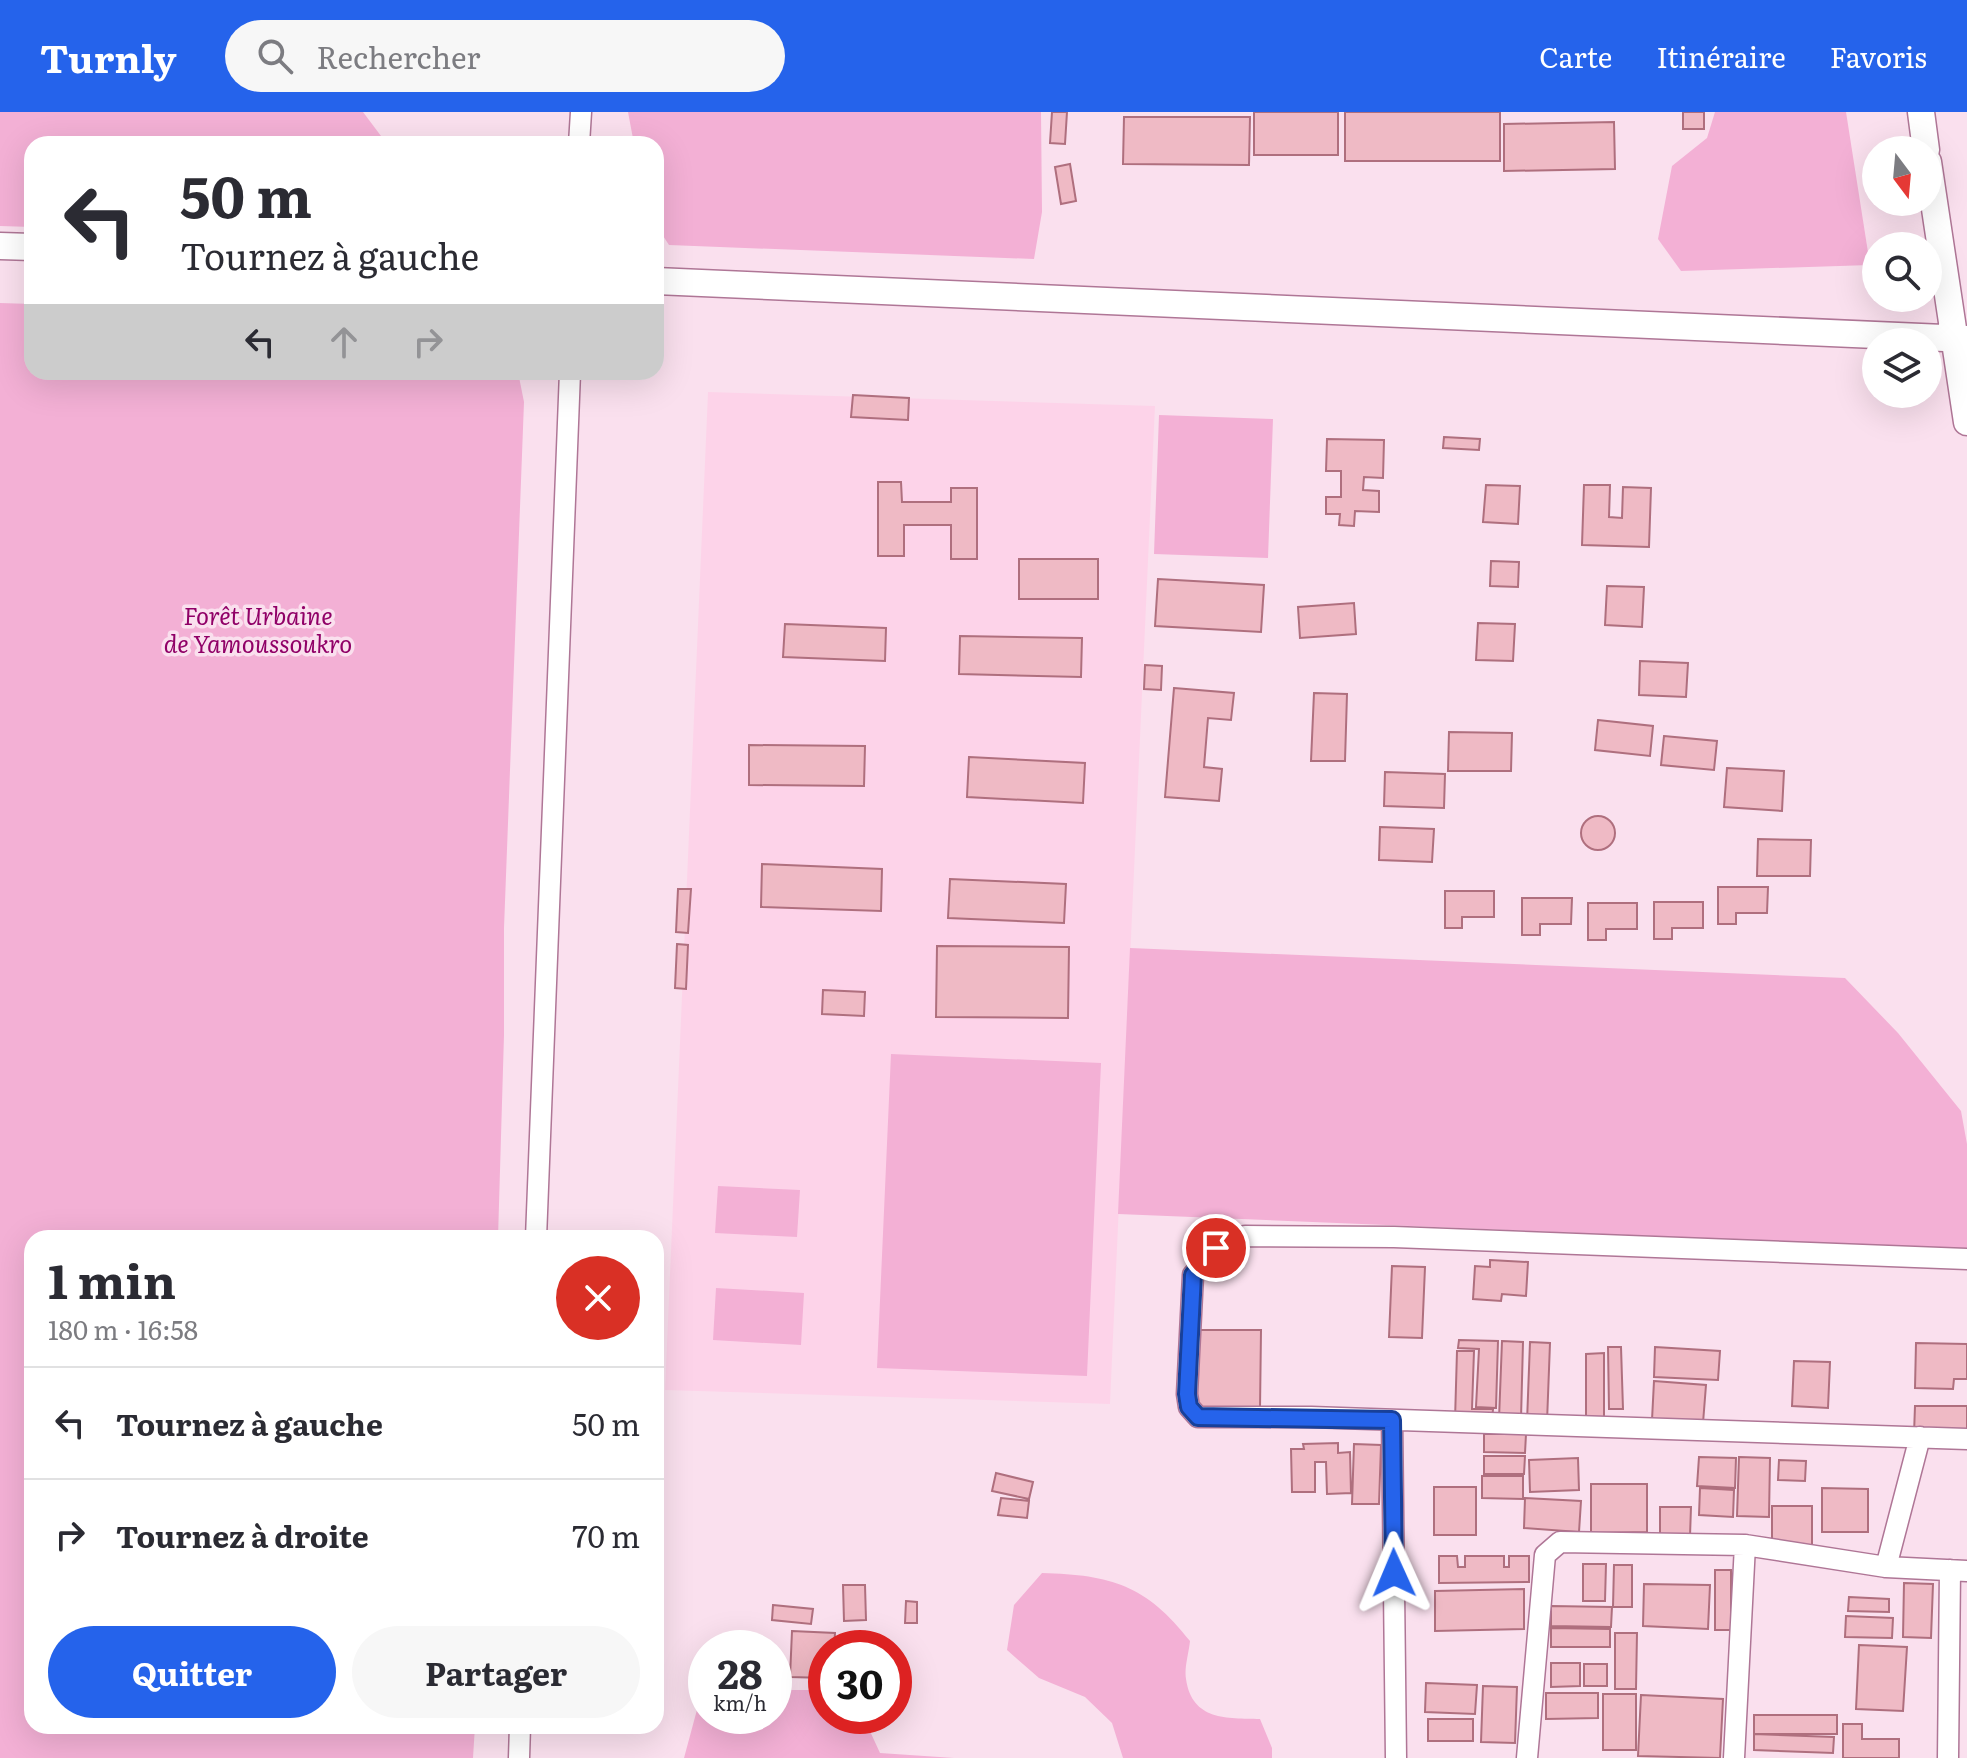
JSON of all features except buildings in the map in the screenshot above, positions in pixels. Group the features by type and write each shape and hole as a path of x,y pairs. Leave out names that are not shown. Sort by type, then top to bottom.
{"street":[{"path":"580,136 581,112"},
{"path":"1921,112 1924,136"},
{"path":"1938,216 1960,339 1967,422"},
{"path":"0,246 24,247"},
{"path":"664,281 1960,339"},
{"path":"536,1230 570,380"},
{"path":"1967,1259 1425,1238 1245,1236 1216,1248 1193,1275 1187,1394 1189,1407 1198,1417 1392,1420 1967,1439"},
{"path":"1392,1420 1396,1758"},
{"path":"1886,1567 1920,1437"},
{"path":"1527,1758 1545,1555 1560,1542 1745,1545 1886,1567 1958,1570 1948,1758"},
{"path":"1734,1758 1745,1545"},
{"path":"519,1758 520,1734"}],"shaded area":[{"path":"708,392 1155,406 1110,1404 665,1390"}],"green space":[{"path":"0,112 363,112 381,136 24,136 24,227 0,226"},
{"path":"628,112 1041,112 1042,212 1034,259 669,245 664,237 664,136 632,136"},
{"path":"1715,112 1846,112 1865,232 1862,232 1862,265 1681,271 1658,239 1672,166 1707,138"},
{"name":"Forêt Urbaine de Yamoussoukro","path":"0,303 24,304 24,380 520,380 524,402 504,928 498,1230 24,1230 24,1734 474,1734 473,1758 0,1758"},
{"path":"1159,415 1273,419 1268,558 1154,554"},
{"path":"1130,948 1845,978 1898,1033 1961,1111 1967,1144 1967,1249 1118,1214"},
{"path":"891,1054 1101,1063 1087,1376 877,1368"},
{"path":"718,1186 800,1190 797,1237 715,1233"},
{"path":"716,1288 804,1293 801,1345 713,1340"},
{"path":"1042,1573 1108,1581 1142,1595 1158,1607 1190,1641 1186,1675 1195,1703 1203,1710 1224,1717 1260,1719 1272,1748 1272,1758 1123,1758 1112,1723 1085,1697 1039,1678 1007,1650 1014,1605"},
{"path":"792,1690 808,1690 808,1734 871,1734 880,1753 954,1758 684,1758 690,1734 792,1734"}],"route":[{"path":"1216,1248 1193,1275 1189,1407 1198,1417 1392,1420 1394,1573"}]}
